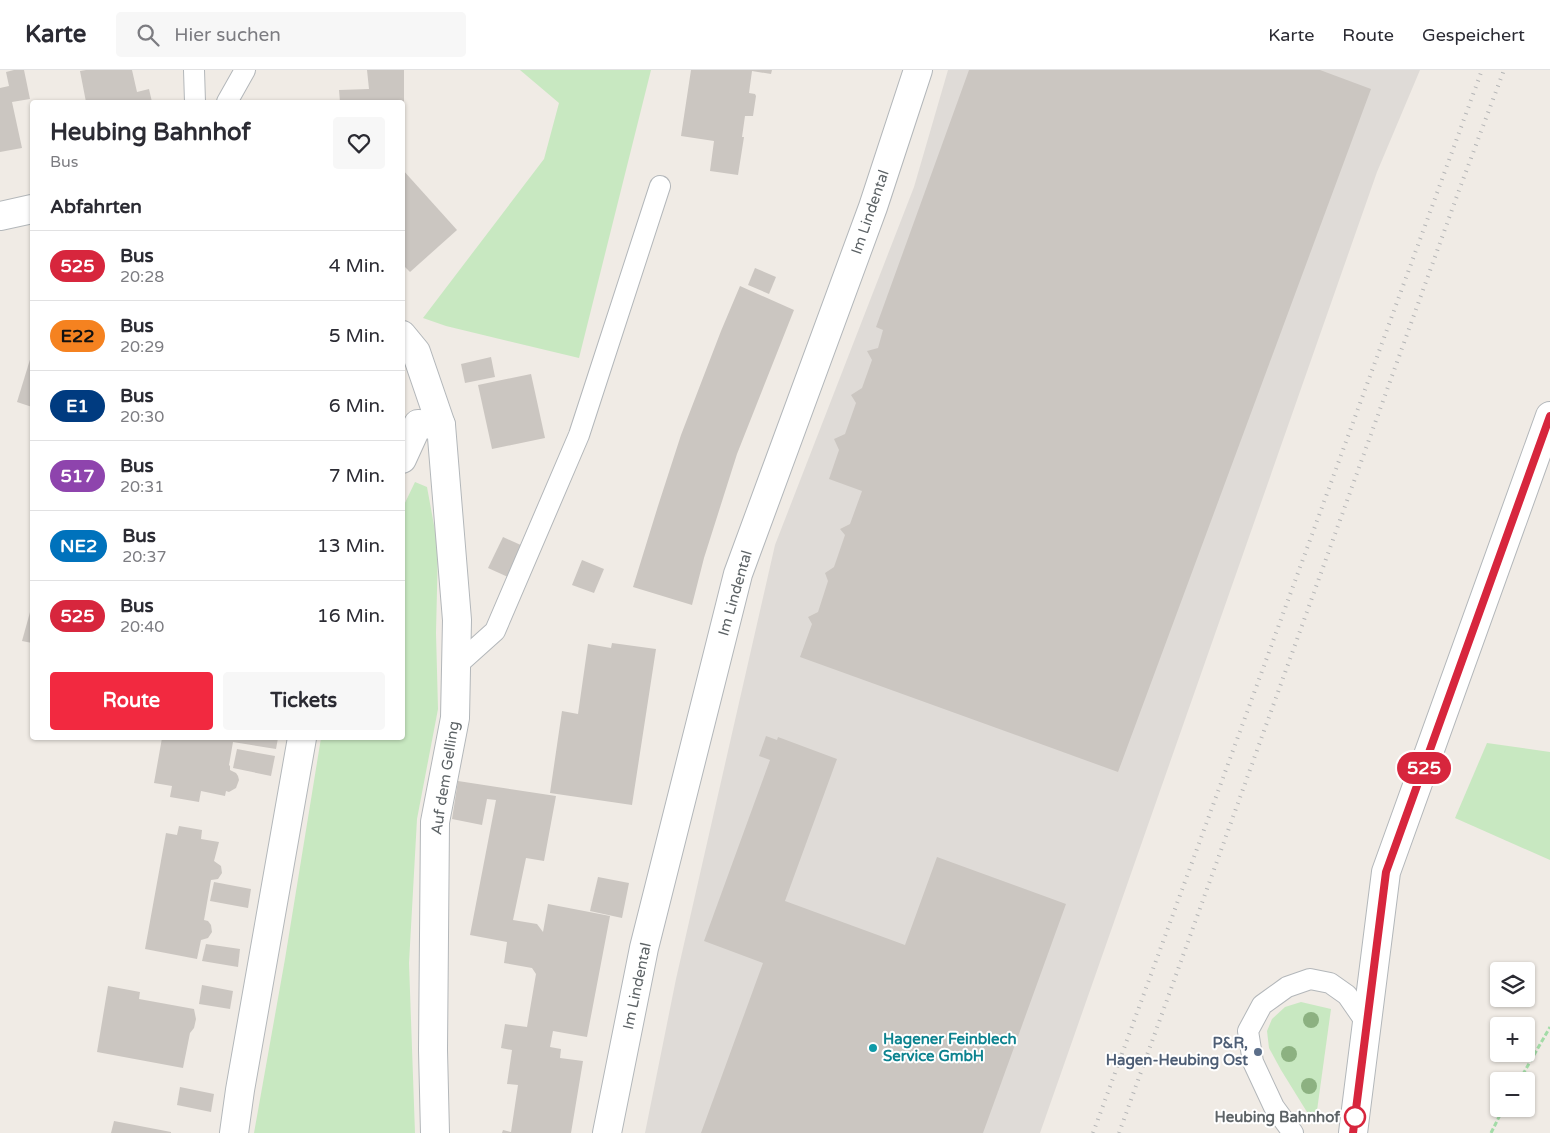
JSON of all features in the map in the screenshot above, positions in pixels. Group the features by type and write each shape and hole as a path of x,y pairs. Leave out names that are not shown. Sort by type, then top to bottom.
{"street":[{"name":"Im Lindental","path":"607,1133 644,948 738,574 872,208 918,70"},
{"path":"0,216 30,210"},
{"name":"Auf dem Gelling","path":"405,339 416,352 441,425 457,620 455,718 435,822 433,1040 435,1133"},
{"path":"1353,1133 1386,872 1550,416"},
{"path":"405,452 418,424 441,425"},
{"path":"234,1133 302,740"}],"lane":[{"path":"194,70 195,100"},
{"path":"228,100 244,70"},
{"path":"456,666 495,631 575,444 660,186"},
{"path":"1294,1133 1274,1107 1253,1062 1248,1031 1262,1005 1287,987 1310,979 1330,983 1347,995 1367,1024"}],"path":[{"path":"1524,1072 1550,1027"},
{"path":"1492,1133 1499,1117"}],"shaded area":[{"path":"948,70 1420,70 1377,172 1040,1133 645,1133 676,979 775,545 914,187"}],"green space":[{"path":"520,70 651,70 579,358 446,326 423,318 544,159 559,103"},
{"path":"415,482 427,487 438,547 436,633 438,709 417,819 409,963 415,1133 254,1133 321,740 405,740 405,503"},
{"path":"1487,743 1550,752 1550,860 1455,818"},
{"path":"1301,1002 1331,1009 1315,1125 1269,1048 1267,1031 1272,1019 1285,1007"}],"building":[{"path":"24,70 30,99 12,102 22,148 0,152 0,88 9,86 6,72"},
{"path":"132,70 137,92 149,89 152,100 86,100 80,71"},
{"path":"367,70 404,70 404,100 340,100 339,90 369,89"},
{"path":"691,70 772,70 771,74 752,71 749,93 756,96 753,116 745,116 738,175 710,171 714,141 681,136"},
{"path":"969,70 1320,70 1371,89 1118,772 800,657 812,624 808,617 818,612 828,581 825,573 834,567 845,535 840,529 850,524 862,491 829,479 839,450 834,439 845,434 856,403 851,395 862,388 872,360 867,351 878,348 883,330 876,327"},
{"path":"405,172 457,230 410,272 405,267"},
{"path":"755,268 776,277 769,294 748,285"},
{"path":"740,286 794,310 737,454 704,558 692,605 633,587 681,435"},
{"path":"491,357 495,377 465,383 461,364"},
{"path":"30,360 30,406 17,402"},
{"path":"531,374 545,438 492,449 478,385"},
{"path":"503,537 523,546 508,577 488,568"},
{"path":"582,560 604,569 594,593 572,585"},
{"path":"30,612 30,643 22,641"},
{"path":"612,643 656,649 632,805 550,793 562,711 578,714 588,644 611,648"},
{"name":"Hagener Feinblech Service GmbH","path":"766,736 777,740 778,737 837,759 785,901 905,945 937,857 1066,904 983,1133 701,1133 763,963 704,941 770,760 759,756"},
{"path":"162,740 278,740 276,749 233,742 229,765 230,770 236,773 239,780 236,788 229,792 226,791 225,796 201,791 199,802 170,797 172,786 154,783"},
{"path":"237,749 275,756 271,776 233,768"},
{"path":"458,781 556,796 544,861 526,858 513,920 537,924 543,932 548,904 610,916 587,1037 553,1031 550,1047 561,1049 560,1058 583,1061 571,1133 502,1133 503,1130 511,1132 518,1085 507,1084 512,1050 501,1048 505,1024 527,1027 536,974 532,968 504,963 507,942 470,935 496,800 487,799 482,825 452,819"},
{"path":"179,826 202,830 201,839 219,842 214,861 221,866 222,873 218,879 211,880 204,920 208,921 211,925 212,932 208,938 201,940 197,959 145,949 166,833 177,835"},
{"path":"598,877 629,883 622,918 590,911"},
{"path":"214,882 251,889 248,908 210,901"},
{"path":"206,944 240,949 238,967 202,961"},
{"path":"202,985 233,991 230,1009 199,1004"},
{"path":"108,986 140,992 139,999 194,1009 196,1019 194,1028 190,1033 183,1068 97,1052"},
{"path":"180,1087 214,1094 211,1112 177,1105"},
{"path":"114,1121 171,1132 171,1133 111,1133"}],"railway":[{"path":"1093,1133 1482,70"},
{"path":"1119,1133 1504,70"}],"bus line":[{"name":"525","path":"1353,1133 1386,872 1550,416"}],"place":[{"name":"Hagener Feinblech Service GmbH","path":"873,1048"},
{"name":"P&R, Hagen-Heubing Ost","path":"1258,1052"},
{"name":"Heubing Bahnhof","path":"1355,1117"}]}
